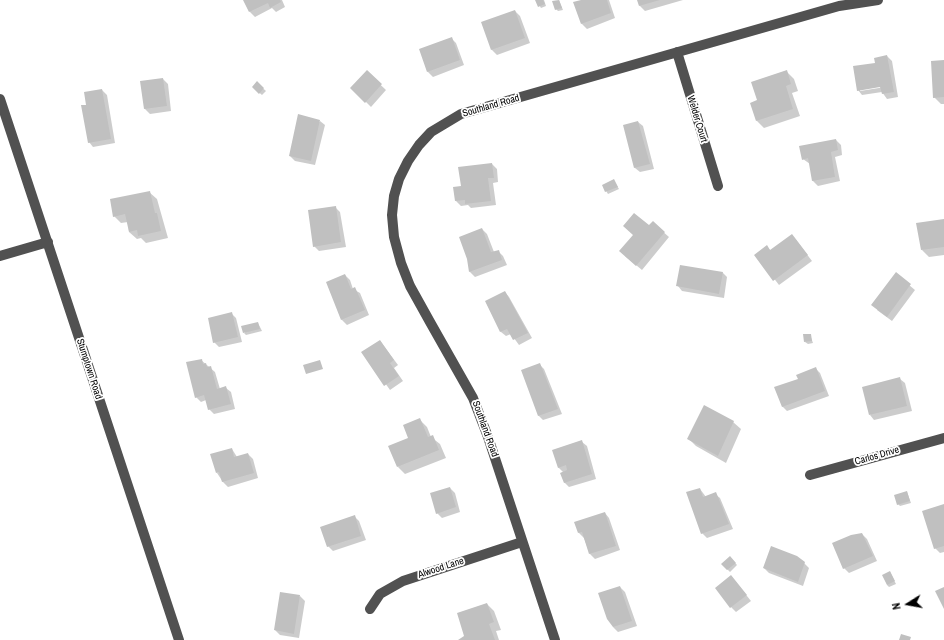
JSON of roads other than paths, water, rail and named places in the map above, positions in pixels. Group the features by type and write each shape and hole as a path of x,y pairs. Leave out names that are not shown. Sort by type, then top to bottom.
{"street":[{"name":"Southland Road","path":"555,640 488,437 473,398 410,286 401,263 394,236 392,215 394,196 399,179 408,160 419,145 444,123 461,114 839,6 878,0"},
{"name":"Welder Court","path":"677,52 718,186"},
{"name":"Stumptown Road","path":"0,99 179,640"},
{"path":"0,256 48,242"},
{"name":"Carlos Drive","path":"810,475 944,438"},
{"name":"Alwood Lane","path":"370,609 380,594 403,581 522,542"}]}
